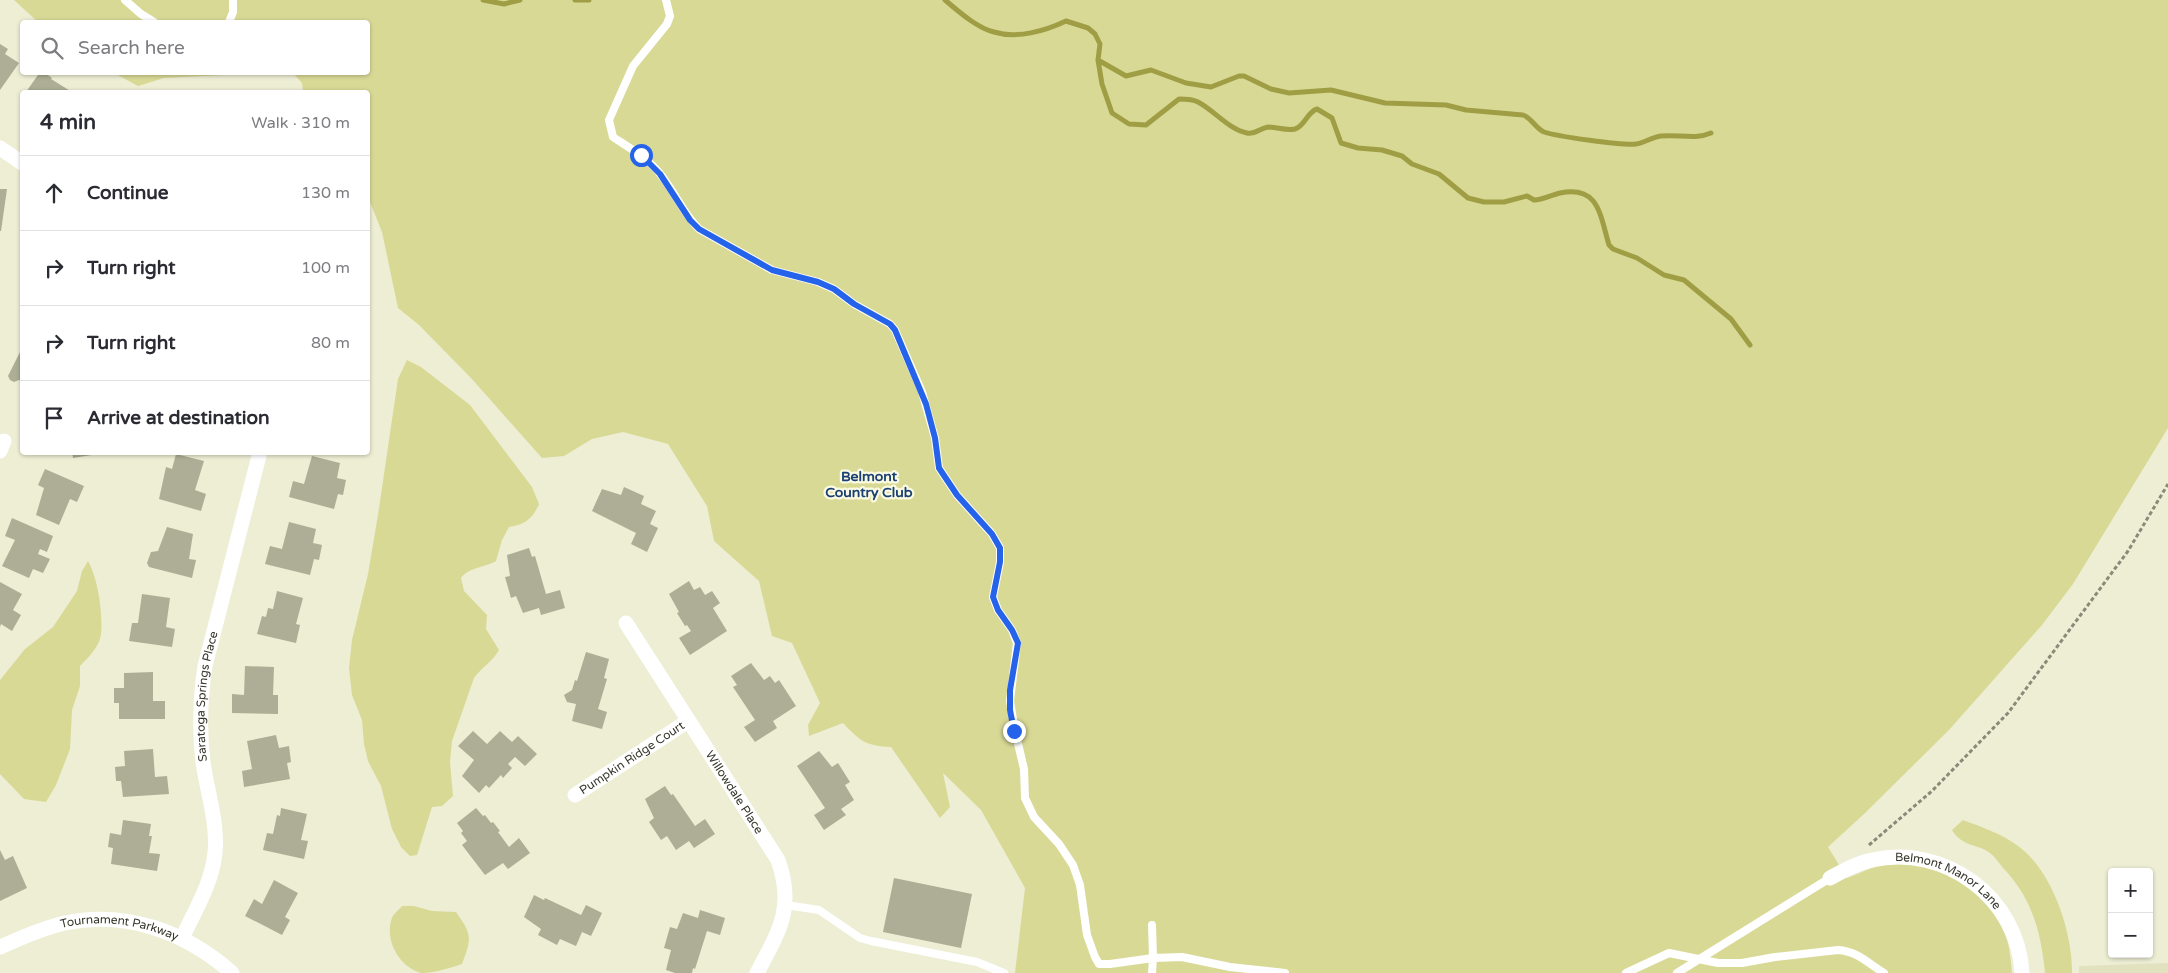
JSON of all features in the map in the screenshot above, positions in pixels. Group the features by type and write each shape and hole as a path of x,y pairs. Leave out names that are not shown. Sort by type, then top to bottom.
{"street":[{"path":"0,148 20,161"},
{"name":"Saratoga Springs Place","path":"182,938 204,891 215,853 215,829 200,738 200,699 205,666 259,455"},
{"name":"Willowdale Place","path":"626,623 778,860 785,877 786,905 780,929 757,973"},
{"name":"Pumpkin Ridge Court","path":"575,795 688,721"},
{"name":"Belmont Manor Lane","path":"1830,878 1850,867 1870,860 1891,856 1926,859 1953,868 1976,883 2000,908 2012,929 2022,973"},
{"name":"Tournament Parkway","path":"0,947 40,930 66,923 88,920 116,920 144,924 182,938 204,950 232,973"}],"lane":[{"path":"125,0 151,20"},
{"path":"230,20 233,12 233,0"},
{"path":"666,0 670,16 668,24 633,66 608,120 611,133 613,137 641,155 660,174 690,220 699,229 772,270 818,282 834,289 854,304 890,324 895,330 924,398 935,438 939,468 957,495 992,534 1000,548 1000,562 993,597 998,610 1012,630 1018,643 1010,701 1014,731 1024,769 1026,798 1034,817 1059,844 1073,865 1080,885 1087,935 1094,958 1099,964 1153,958 1182,958 1230,967 1285,973"},
{"path":"1678,973 1830,878"},
{"path":"786,905 819,910 860,938 977,962 1004,973"},
{"path":"1152,925 1152,973"},
{"path":"1626,973 1670,953 1718,963 1742,963 1775,957 1848,950 1884,973"}],"path":[{"path":"1866,847 1932,791 2008,712 2128,551 2168,484"}],"shaded area":[{"path":"2168,963 2168,973 2079,973 2079,966"}],"green space":[{"path":"14,0 2168,0 2168,428 2073,584 2042,625 1949,730 1828,847 1847,878 1878,866 1898,863 1932,869 1949,876 1965,886 1980,898 2002,927 2008,943 2012,973 1015,973 1025,888 981,810 943,773 950,807 940,818 891,747 869,744 854,734 843,723 809,736 808,725 820,703 792,643 772,636 759,581 714,541 707,506 668,444 623,432 592,439 564,456 542,458 471,378 419,325 398,308 382,232 370,202 370,90 303,90 302,83 295,75 370,75 370,20 36,20"},
{"path":"118,75 226,75 164,78 138,86"},
{"path":"407,360 421,367 470,405 532,487 539,504 534,514 527,520 509,527 502,540 496,561 472,570 461,578 464,591 487,615 486,629 499,650 474,678 452,741 450,762 453,796 442,806 432,807 417,855 410,856 401,847 392,829 381,786 368,761 362,720 352,695 349,668 352,640 368,574 398,379"},
{"path":"88,561 95,577 99,596 101,616 100,638 93,651 80,666 80,686 72,710 70,749 56,785 46,802 24,799 0,774 0,680 25,649 53,627 77,591 82,571"},
{"path":"1963,820 1992,831 2012,842 2030,857 2041,870 2058,904 2064,922 2069,940 2072,973 2045,973 2038,930 2028,904 2013,879 1992,855 1960,839 1952,830"},
{"path":"402,906 414,906 432,911 456,912 468,931 469,936 468,948 462,964 448,969 421,973 406,965 395,952 390,935 393,916"}],"building":[{"path":"0,44 8,49 5,54 19,63 0,90"},
{"path":"38,75 48,75 69,90 27,90"},
{"path":"0,189 7,189 1,231 0,231"},
{"path":"20,352 20,380 14,382 8,376"},
{"path":"72,455 92,455 73,458"},
{"path":"176,455 204,461 195,490 206,494 201,511 159,499 166,467 172,469"},
{"path":"312,456 340,463 337,478 346,480 343,495 338,494 334,509 289,497 293,481 304,484"},
{"path":"45,469 84,486 77,502 70,499 59,525 36,515 44,488 38,485"},
{"path":"624,487 644,496 641,504 656,511 650,524 658,528 647,552 631,544 636,533 592,511 602,489 621,495"},
{"path":"12,518 53,536 47,552 40,549 38,554 50,559 43,573 33,569 29,578 2,566 15,540 5,536"},
{"path":"289,522 316,529 313,543 322,545 319,560 314,559 310,575 265,564 270,546 282,549"},
{"path":"167,527 193,534 189,559 196,560 192,578 149,567 147,563 151,552 158,551"},
{"path":"529,548 532,557 535,556 546,594 560,590 565,608 541,615 539,608 523,613 516,596 511,598 505,577 510,576 507,555"},
{"path":"689,581 694,590 700,587 705,595 712,591 720,603 713,608 727,631 690,655 679,638 691,631 687,625 685,626 677,613 679,612 669,594"},
{"path":"0,582 22,594 13,610 21,615 12,631 1,624 0,627"},
{"path":"277,591 303,598 296,624 300,625 296,643 257,634 262,616 266,617 268,608 273,609"},
{"path":"142,594 170,598 166,627 175,629 172,647 129,641 132,623 138,623"},
{"path":"586,652 609,659 604,678 607,679 598,709 607,712 602,729 572,721 576,704 567,702 564,695 572,690 575,680 577,681"},
{"path":"751,663 764,680 770,676 775,683 779,680 796,706 773,721 777,728 755,742 744,727 755,720 733,687 737,685 731,676"},
{"path":"245,666 274,667 273,695 278,695 278,714 232,713 232,694 244,695"},
{"path":"153,672 153,701 165,701 165,719 119,719 119,703 114,703 114,688 124,688 124,673"},
{"path":"473,731 487,744 500,731 512,742 518,736 537,754 525,766 515,757 508,764 512,768 503,778 501,775 489,788 486,785 479,793 462,776 474,760 458,746"},
{"path":"276,735 279,748 289,746 291,762 287,763 290,779 244,787 242,771 252,769 247,741"},
{"path":"153,749 155,777 167,776 169,794 123,797 121,781 116,781 115,767 125,766 124,751"},
{"path":"819,751 832,767 838,763 850,782 845,785 854,800 841,809 846,815 824,830 814,815 825,808 797,766"},
{"path":"665,786 671,795 673,794 695,826 705,819 715,834 694,848 689,841 676,850 667,836 661,840 649,822 654,818 645,799"},
{"path":"281,808 307,814 301,840 308,841 304,859 263,850 267,833 273,834 277,815 280,816"},
{"path":"476,808 491,823 493,822 509,847 519,838 530,853 508,869 503,863 485,875 462,845 467,841 457,823"},
{"path":"123,820 151,824 149,836 152,836 149,853 160,854 157,871 111,864 113,848 108,847 110,833 121,835"},
{"path":"0,850 5,860 13,856 27,888 0,901"},
{"path":"894,878 972,894 961,948 883,932"},
{"path":"274,880 298,893 285,917 290,920 282,935 245,916 254,899 262,904"},
{"path":"534,895 544,900 545,898 581,915 586,905 602,913 591,936 582,932 576,946 560,939 557,945 538,935 541,929 524,917"},
{"path":"700,910 725,918 720,935 707,931 692,973 675,973 666,970 671,950 664,948 670,927 677,929 683,913 698,918"}],"waterway":[{"path":"483,0 504,4 520,0"},
{"path":"575,0 589,0"},
{"path":"945,0 974,23 988,30 1003,34 1031,33 1066,21 1088,28 1095,34 1100,44 1098,60 1102,84 1112,113 1129,124 1146,125 1179,99 1196,101 1234,128 1250,133 1268,127 1288,130 1295,129 1317,109 1332,118 1341,143 1358,148 1382,150 1402,156 1412,164 1439,174 1468,198 1484,202 1504,202 1527,196 1534,200 1560,193 1573,192 1583,194 1596,205 1609,245 1613,249 1637,258 1664,275 1684,280 1731,319 1750,345"},
{"path":"1098,60 1126,76 1151,70 1186,83 1211,87 1239,76 1244,76 1271,89 1289,93 1331,90 1385,103 1446,105 1466,110 1523,115 1544,132 1605,142 1636,144 1661,136 1699,136 1711,133"}],"district":[{"name":"Belmont Country Club","path":"869,484"}],"route":[{"path":"641,155 660,174 673,191 690,220 699,229 772,270 818,282 834,289 854,304 890,324 895,330 900,338 926,404 935,438 939,468 950,486 992,534 1000,548 1000,562 993,597 998,610 1012,630 1018,643 1010,690 1010,710 1014,731"}]}
